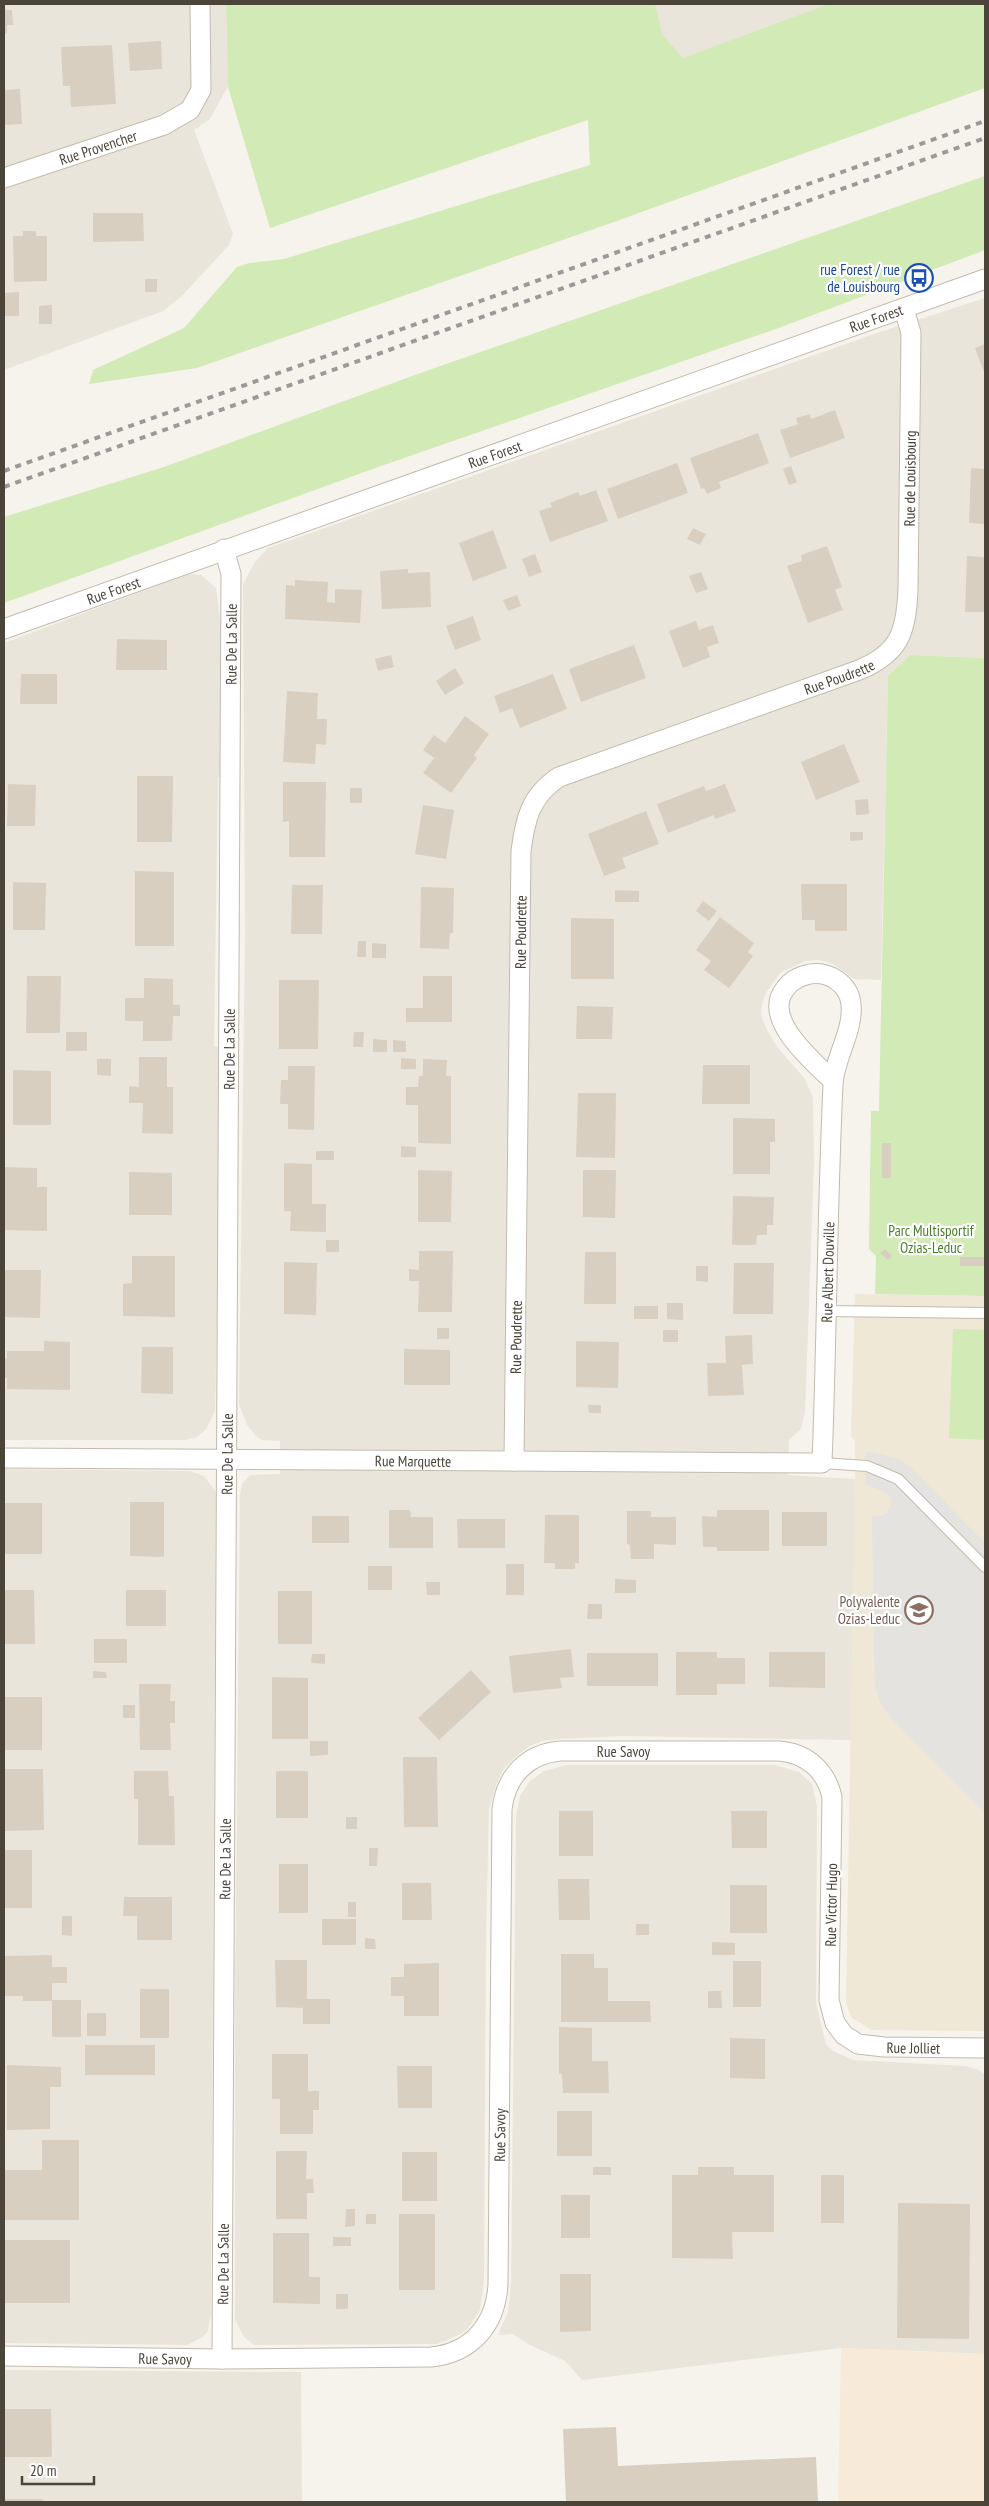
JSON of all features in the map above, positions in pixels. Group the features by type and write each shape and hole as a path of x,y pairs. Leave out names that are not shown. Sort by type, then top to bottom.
{"street":[{"name":"Rue Provencher","path":"4,178 164,125 190,110 200,90 200,4"},
{"name":"Rue Forest","path":"4,629 985,279"},
{"name":"Rue de Louisbourg","path":"894,647 905,624 908,590 910,333 904,309"},
{"name":"Rue De La Salle","path":"222,2359 231,574 224,549"},
{"name":"Rue Poudrette","path":"514,1461 521,851 528,810 538,795 558,778 859,670 881,659 894,647"},
{"name":"Rue Albert Douville","path":"822,1464 833,1081 850,1020 851,1004 848,992 840,982 831,976 812,974 791,981 783,990 778,1005 784,1026 792,1038 833,1081"},
{"name":"Rue Marquette","path":"4,1458 822,1464"},
{"name":"Rue Savoy","path":"4,2356 222,2359 441,2356 459,2350 475,2340 492,2317 498,2298 502,1809 509,1782 520,1768 534,1758 560,1752 779,1751 803,1757 822,1774"},
{"name":"Rue Victor Hugo","path":"822,1774 830,1788 833,1805 830,2008 834,2023 844,2035"},
{"name":"Rue Jolliet","path":"844,2035 858,2044 871,2046 985,2048"}],"lane":[{"path":"826,1311 985,1313"},
{"path":"822,1464 867,1466 898,1479 985,1567"}],"shaded area":[{"path":"4,4 226,4 228,86 210,119 194,130 233,234 229,245 181,297 163,311 4,370"},
{"path":"587,4 927,4 588,120"},
{"path":"985,298 985,658 910,655 888,676 881,980 854,979 831,963 819,960 805,961 780,973 765,994 761,1015 777,1047 805,1079 813,1098 814,1164 805,1412 801,1429 789,1440 788,1475 855,1479 852,1740 621,1736 559,1739 542,1741 528,1747 513,1759 503,1770 496,1785 489,1809 486,1936 484,2280 480,2310 469,2327 461,2334 437,2344 254,2345 244,2337 235,2320 235,1998 240,1494 242,1484 250,1475 280,1474 280,1441 262,1440 257,1437 247,1425 239,1404 245,934 243,584 255,562 268,548 874,334"},
{"path":"188,574 201,575 216,588 223,642 222,777 218,777 214,1046 219,1047 220,1171 215,1411 206,1429 197,1437 186,1440 4,1440 4,643"},
{"name":"Polyvalente Ozias-Leduc","path":"855,1294 985,1296 985,2031 872,2030 852,2018 846,2003 855,1479 855,1440 851,1436"},
{"path":"866,1451 899,1459 911,1467 985,1543 985,1813 891,1718 879,1701 876,1689 874,1660 872,1516 882,1516 887,1513 892,1502 890,1496 884,1492 865,1484"},
{"path":"4,1469 190,1471 204,1476 216,1492 211,2312 208,2331 203,2337 187,2345 4,2343"},
{"path":"567,1765 775,1765 799,1772 812,1784 817,1806 816,2004 826,2044 833,2051 853,2060 966,2066 979,2070 985,2075 985,2354 841,2348 582,2380 565,2361 528,2344 513,2334 498,2335 508,2312 511,2285 516,1816 520,1796 530,1781 544,1771"},
{"path":"841,2348 985,2354 985,2502 838,2502"},
{"path":"4,2370 301,2372 302,2502 4,2502"}],"green space":[{"path":"226,4 655,4 662,34 683,58 829,4 985,4 985,88 614,222 197,368 89,384 93,370 184,328 237,267 249,263 284,259 590,165 588,120 270,228 228,87"},
{"path":"985,176 985,250 784,326 381,466 4,603 4,517 164,467 426,371"},
{"name":"Parc Multisportif Ozias-Leduc","path":"910,655 985,658 985,1296 875,1294 876,1256 869,1249 871,1111 879,1111 888,676"},
{"path":"953,1329 985,1330 985,1440 949,1438"}],"building":[{"path":"4,5 6,10 12,10 13,25 7,25 7,33 4,34"},
{"path":"161,41 162,69 130,71 128,43"},
{"path":"112,45 116,104 71,107 70,86 63,86 61,47"},
{"path":"20,89 22,124 4,125 4,90"},
{"path":"93,213 143,213 144,241 93,242"},
{"path":"23,231 36,231 36,236 47,236 47,281 14,282 13,236 23,236"},
{"path":"145,279 157,279 157,292 145,292"},
{"path":"19,292 19,316 4,316 4,293"},
{"path":"52,305 52,324 39,324 39,306"},
{"path":"985,344 985,375 975,348"},
{"path":"835,410 845,438 790,458 780,430 798,424 796,418 810,414 811,419"},
{"path":"758,433 769,463 719,482 721,488 707,494 704,488 701,489 690,458"},
{"path":"677,463 688,493 618,519 607,489"},
{"path":"791,466 797,482 789,485 783,469"},
{"path":"971,468 985,469 985,524 969,523"},
{"path":"596,490 608,521 550,542 539,511 552,507 550,503 578,492 580,496"},
{"path":"693,528 706,534 700,545 687,539"},
{"path":"493,530 507,568 473,581 459,543"},
{"path":"827,546 842,587 835,590 843,610 808,623 787,566 802,561 801,555"},
{"path":"535,554 542,572 529,577 522,559"},
{"path":"967,556 985,557 985,612 965,612"},
{"path":"408,569 408,573 430,572 431,607 382,609 380,571"},
{"path":"701,572 708,589 696,593 689,576"},
{"path":"295,580 328,582 327,602 335,603 335,589 362,590 360,623 285,619 286,585 295,586"},
{"path":"517,595 521,606 508,611 503,600"},
{"path":"473,616 481,640 455,650 446,626"},
{"path":"696,621 699,630 713,625 719,643 707,647 710,657 683,668 669,631"},
{"path":"117,639 167,640 167,670 116,670"},
{"path":"634,645 646,678 581,702 569,669"},
{"path":"391,655 394,667 378,671 375,659"},
{"path":"455,668 464,683 445,695 436,681"},
{"path":"21,674 57,674 57,704 20,704"},
{"path":"553,674 567,709 520,728 512,708 500,713 494,696"},
{"path":"287,691 318,693 317,719 327,719 326,745 316,744 315,764 283,762"},
{"path":"465,716 489,734 474,755 477,758 451,793 423,773 434,758 423,750 434,735 445,743"},
{"path":"844,744 860,782 816,800 801,762"},
{"path":"137,776 173,776 172,842 137,842"},
{"path":"283,782 326,782 325,857 289,857 289,821 283,822"},
{"path":"8,784 36,785 35,826 7,826"},
{"path":"725,784 736,811 715,819 714,815 668,833 657,804 704,786 706,791"},
{"path":"350,788 362,788 362,803 350,803"},
{"path":"868,799 869,814 856,815 855,800"},
{"path":"423,805 454,810 446,859 415,854"},
{"path":"646,811 659,844 622,858 626,868 604,876 588,834"},
{"path":"850,832 863,832 863,840 850,841"},
{"path":"135,871 174,872 174,946 135,946"},
{"path":"13,882 46,883 45,930 13,930"},
{"path":"801,884 847,884 847,931 815,931 815,920 802,920"},
{"path":"292,885 323,885 322,934 291,934"},
{"path":"421,887 454,888 453,933 450,933 449,949 420,948"},
{"path":"615,890 639,891 639,902 615,902"},
{"path":"703,901 717,911 709,921 696,911"},
{"path":"720,917 754,943 748,952 753,956 729,988 704,970 711,961 696,950"},
{"path":"571,918 614,919 614,979 571,979"},
{"path":"358,941 366,941 366,957 357,957"},
{"path":"372,943 386,944 386,958 372,958"},
{"path":"27,976 61,976 60,1033 26,1033"},
{"path":"423,976 452,976 452,1022 406,1022 406,1008 423,1008"},
{"path":"144,978 173,979 173,1005 180,1005 180,1016 173,1016 172,1041 143,1041 143,1021 125,1021 125,998 144,998"},
{"path":"279,980 319,980 318,1049 279,1049"},
{"path":"577,1006 613,1007 612,1039 576,1039"},
{"path":"66,1032 87,1032 87,1051 66,1051"},
{"path":"354,1032 364,1032 363,1047 353,1047"},
{"path":"373,1039 387,1040 387,1052 373,1052"},
{"path":"393,1040 406,1041 406,1052 393,1052"},
{"path":"139,1057 167,1057 167,1087 173,1087 173,1134 142,1133 143,1103 129,1103 129,1086 139,1087"},
{"path":"401,1058 416,1059 416,1069 401,1069"},
{"path":"97,1059 111,1059 111,1076 97,1075"},
{"path":"423,1059 447,1060 446,1076 451,1076 451,1144 418,1143 418,1105 406,1105 406,1087 418,1087 419,1076 423,1076"},
{"path":"703,1065 750,1065 750,1104 702,1104"},
{"path":"288,1066 315,1066 314,1130 288,1129 288,1104 280,1104 281,1080 288,1080"},
{"path":"13,1070 51,1071 51,1125 13,1125"},
{"path":"578,1093 616,1093 615,1158 576,1157"},
{"path":"733,1118 775,1119 775,1142 770,1142 770,1174 733,1174"},
{"path":"882,1143 891,1143 891,1178 882,1178"},
{"path":"401,1146 416,1147 416,1157 401,1157"},
{"path":"316,1151 334,1151 334,1160 316,1160"},
{"path":"284,1163 312,1164 312,1204 326,1204 326,1232 290,1231 291,1211 284,1211"},
{"path":"4,1167 37,1168 37,1187 47,1187 47,1231 4,1230"},
{"path":"418,1170 452,1171 451,1222 418,1222"},
{"path":"583,1170 616,1170 615,1218 583,1217"},
{"path":"129,1172 172,1173 172,1215 129,1215"},
{"path":"733,1196 774,1197 773,1225 767,1225 767,1235 757,1235 756,1245 732,1245"},
{"path":"326,1240 339,1240 339,1252 326,1252"},
{"path":"885,1249 892,1256 888,1260 880,1253"},
{"path":"419,1251 453,1251 452,1312 418,1312 419,1281 409,1281 409,1269 419,1270"},
{"path":"585,1252 616,1252 616,1304 584,1304"},
{"path":"132,1256 175,1256 175,1317 123,1316 123,1284 132,1283"},
{"path":"960,1257 985,1257 985,1266 960,1266"},
{"path":"284,1262 317,1263 316,1315 284,1314"},
{"path":"734,1263 774,1263 773,1314 733,1314"},
{"path":"696,1266 708,1266 708,1282 696,1281"},
{"path":"4,1270 41,1270 40,1318 4,1317"},
{"path":"667,1303 683,1303 683,1320 667,1319"},
{"path":"634,1306 658,1306 658,1319 634,1319"},
{"path":"437,1328 449,1328 449,1339 437,1339"},
{"path":"663,1330 678,1330 678,1342 663,1342"},
{"path":"752,1335 753,1364 742,1365 744,1395 708,1396 707,1363 726,1363 725,1336"},
{"path":"44,1341 70,1342 70,1390 7,1389 7,1378 4,1378 4,1358 7,1359 7,1351 44,1351"},
{"path":"576,1341 619,1342 618,1388 576,1387"},
{"path":"142,1347 173,1347 173,1394 141,1393"},
{"path":"404,1349 450,1350 450,1385 404,1385"},
{"path":"588,1405 601,1405 601,1413 589,1413"},
{"path":"130,1502 164,1502 164,1557 130,1556"},
{"path":"4,1503 42,1503 42,1554 4,1554"},
{"path":"389,1510 410,1510 411,1517 433,1517 433,1548 389,1548"},
{"path":"717,1510 769,1510 769,1551 717,1551 717,1547 703,1547 702,1516 717,1517"},
{"path":"627,1511 651,1511 651,1517 676,1517 676,1545 654,1544 654,1559 631,1559 630,1545 627,1544"},
{"path":"782,1512 827,1512 827,1546 782,1546"},
{"path":"545,1515 579,1515 579,1563 575,1563 575,1569 555,1569 555,1563 544,1563"},
{"path":"312,1516 349,1516 349,1543 312,1543"},
{"path":"457,1519 505,1519 505,1548 458,1548"},
{"path":"506,1564 524,1564 524,1595 506,1595"},
{"path":"368,1566 392,1566 392,1590 368,1590"},
{"path":"615,1579 636,1580 636,1593 615,1593"},
{"path":"426,1582 440,1582 440,1595 427,1595"},
{"path":"4,1590 34,1590 35,1644 4,1644"},
{"path":"126,1590 166,1590 166,1626 126,1626"},
{"path":"278,1591 312,1591 312,1644 278,1644"},
{"path":"588,1604 602,1604 602,1619 587,1619"},
{"path":"94,1639 127,1639 127,1663 94,1663"},
{"path":"571,1649 574,1677 560,1678 562,1688 513,1693 509,1656"},
{"path":"676,1652 717,1652 717,1658 745,1658 745,1684 717,1684 717,1695 676,1695"},
{"path":"769,1652 825,1652 825,1688 769,1687"},
{"path":"587,1653 658,1653 658,1686 587,1686"},
{"path":"312,1654 325,1654 325,1664 311,1663"},
{"path":"471,1670 491,1692 439,1740 418,1718"},
{"path":"93,1671 106,1672 107,1678 93,1678"},
{"path":"272,1677 308,1678 308,1739 272,1739"},
{"path":"139,1684 171,1684 170,1701 175,1701 175,1723 170,1723 171,1750 140,1750"},
{"path":"4,1697 42,1697 42,1750 4,1750"},
{"path":"123,1705 135,1705 135,1718 123,1718"},
{"path":"310,1741 328,1741 328,1755 310,1756"},
{"path":"403,1757 437,1757 438,1827 404,1827"},
{"path":"4,1769 43,1769 44,1830 4,1831"},
{"path":"134,1771 168,1771 169,1796 174,1796 175,1845 138,1845 138,1799 134,1799"},
{"path":"276,1771 308,1771 308,1818 276,1818"},
{"path":"559,1811 593,1811 593,1856 559,1856"},
{"path":"731,1811 767,1811 767,1848 732,1848"},
{"path":"346,1817 357,1817 357,1829 346,1829"},
{"path":"369,1848 378,1848 377,1866 369,1866"},
{"path":"4,1850 32,1850 32,1908 4,1908"},
{"path":"279,1864 308,1864 308,1913 279,1913"},
{"path":"558,1879 589,1879 590,1920 559,1920"},
{"path":"402,1883 431,1883 432,1920 402,1920"},
{"path":"730,1885 767,1885 767,1933 730,1933"},
{"path":"124,1897 172,1897 172,1940 137,1940 137,1916 123,1916"},
{"path":"348,1902 356,1902 356,1917 348,1917"},
{"path":"62,1916 72,1916 72,1936 62,1935"},
{"path":"322,1919 356,1919 356,1945 322,1945"},
{"path":"636,1924 649,1924 649,1935 636,1935"},
{"path":"365,1938 375,1939 376,1949 365,1949"},
{"path":"712,1942 735,1943 735,1955 712,1955"},
{"path":"561,1954 594,1954 594,1968 608,1968 608,2001 650,2001 651,2022 561,2022"},
{"path":"52,1955 52,1967 67,1967 67,1983 52,1983 52,2001 23,2001 23,1996 4,1996 4,1956"},
{"path":"275,1960 307,1960 307,1999 330,1999 330,2024 303,2024 303,2008 276,2007"},
{"path":"733,1961 761,1961 761,2007 733,2007"},
{"path":"439,1963 439,2016 404,2016 404,1996 391,1996 391,1977 404,1977 404,1964"},
{"path":"140,1989 169,1989 169,2038 140,2038"},
{"path":"708,1991 721,1991 722,2008 708,2008"},
{"path":"52,2000 81,2000 81,2037 52,2037"},
{"path":"87,2013 106,2013 106,2036 87,2036"},
{"path":"559,2027 592,2028 592,2061 608,2061 609,2093 563,2093 562,2074 559,2074"},
{"path":"730,2038 765,2039 765,2079 730,2078"},
{"path":"85,2045 155,2045 155,2075 85,2075"},
{"path":"272,2054 308,2054 308,2091 319,2091 319,2110 313,2110 313,2134 280,2134 280,2099 272,2099"},
{"path":"7,2065 61,2067 61,2087 50,2087 50,2129 7,2130"},
{"path":"397,2066 432,2066 432,2108 398,2108"},
{"path":"557,2111 592,2111 592,2156 557,2156"},
{"path":"42,2140 79,2140 79,2220 4,2220 4,2170 42,2170"},
{"path":"276,2151 307,2151 306,2179 313,2179 314,2193 307,2193 307,2219 276,2219"},
{"path":"402,2152 437,2152 437,2201 402,2201"},
{"path":"593,2167 611,2167 611,2175 593,2175"},
{"path":"698,2167 734,2167 734,2175 774,2175 774,2232 732,2232 733,2259 672,2258 672,2175 698,2175"},
{"path":"821,2175 844,2175 844,2223 821,2223"},
{"path":"561,2195 590,2195 590,2238 561,2238"},
{"path":"898,2203 970,2204 969,2339 897,2338"},
{"path":"346,2209 355,2209 355,2226 345,2227"},
{"path":"366,2214 376,2214 376,2224 366,2224"},
{"path":"399,2214 435,2214 435,2290 399,2290"},
{"path":"273,2233 309,2233 309,2277 320,2277 320,2304 273,2303"},
{"path":"333,2237 351,2237 351,2246 333,2246"},
{"path":"4,2240 70,2240 70,2303 4,2303"},
{"path":"560,2274 591,2274 591,2331 560,2332"},
{"path":"336,2294 348,2294 348,2309 336,2309"},
{"path":"4,2409 51,2409 52,2457 4,2457"},
{"path":"616,2427 618,2466 816,2457 818,2502 566,2502 563,2429"},
{"path":"4,2499 41,2499 45,2502 4,2502"}],"railway":[{"path":"4,471 985,121"},
{"path":"4,487 985,138"}],"place":[{"name":"rue Forest / rue de Louisbourg","path":"919,278"},
{"name":"Polyvalente Ozias-Leduc","path":"919,1610"}]}
